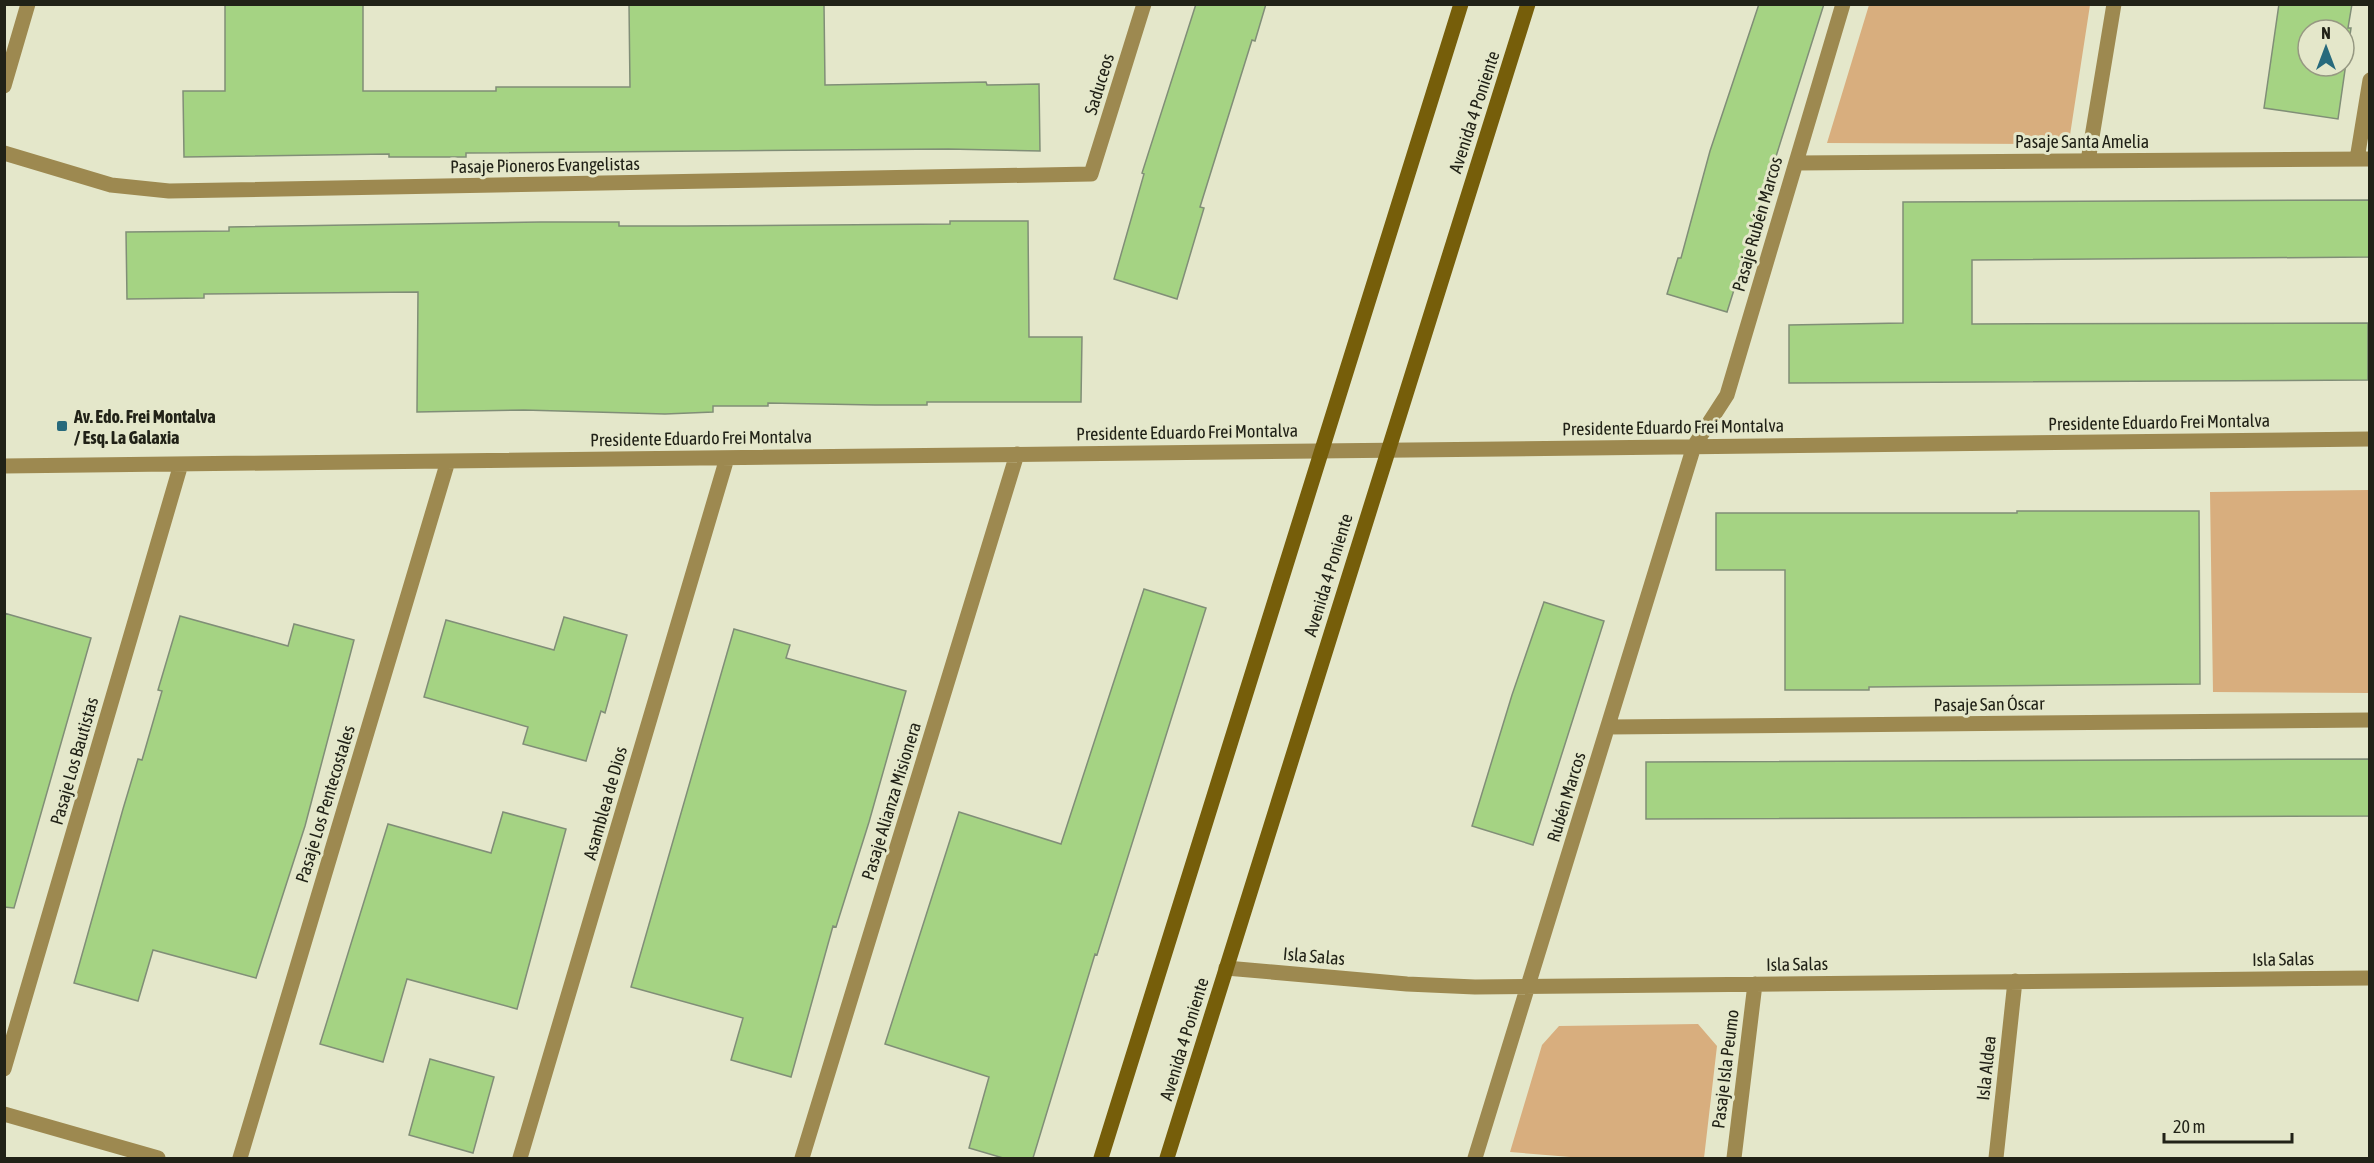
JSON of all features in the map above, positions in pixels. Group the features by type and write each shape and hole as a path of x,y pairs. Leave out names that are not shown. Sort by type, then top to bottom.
{"street":[{"path":"4,86 28,4"},
{"name":"Saduceos","path":"1091,174 1144,4"},
{"path":"1101,1158 1461,4"},
{"name":"Avenida 4 Poniente","path":"1167,1158 1528,4"},
{"name":"Pasaje Rubén Marcos","path":"1694,446 1727,395 1843,4"},
{"path":"2088,161 2114,4"},
{"path":"2363,159 2370,80"},
{"name":"Pasaje Pioneros Evangelistas","path":"4,153 111,185 169,191 1091,174"},
{"name":"Pasaje Santa Amelia","path":"1796,163 2363,159"},
{"name":"Presidente Eduardo Frei Montalva","path":"4,466 2370,439"},
{"name":"Rubén Marcos","path":"1475,1158 1694,446"},
{"name":"Pasaje Alianza Misionera","path":"802,1158 1017,454"},
{"name":"Asamblea de Dios","path":"520,1158 727,458"},
{"name":"Pasaje Los Pentecostales","path":"240,1158 448,461"},
{"name":"Pasaje Los Bautistas","path":"4,1069 181,464"},
{"name":"Pasaje San Óscar","path":"1608,727 2370,720"},
{"name":"Isla Salas","path":"1226,969 1407,984 1528,987 2370,978"},
{"name":"Isla Aldea","path":"1996,1158 2015,981"},
{"name":"Pasaje Isla Peumo","path":"1734,1158 1755,984"},
{"path":"4,1114 158,1158"}],"shaded area":[{"path":"1869,5 2090,5 2070,135 2062,144 1827,143"},
{"path":"2369,490 2369,693 2213,692 2210,492"},
{"path":"1698,1024 1717,1046 1704,1158 1583,1158 1510,1152 1542,1045 1559,1026"}],"building":[{"path":"225,4 363,4 363,91 496,91 496,87 630,87 629,4 824,4 825,85 986,82 987,85 1039,84 1040,151 948,149 466,153 466,157 389,157 389,154 184,157 183,91 225,91"},
{"path":"1196,4 1266,4 1255,41 1252,40 1200,207 1204,208 1177,299 1114,279 1144,174 1142,173"},
{"path":"1759,4 1824,4 1727,312 1667,294 1678,258 1681,258 1710,151"},
{"path":"2279,4 2352,4 2350,18 2296,18 2296,78 2344,78 2338,119 2264,108"},
{"path":"2370,200 2370,257 1972,260 1972,324 2368,323 2368,380 1789,383 1789,325 1903,323 1903,202"},
{"path":"950,221 1028,221 1029,337 1082,337 1081,402 927,402 927,405 768,403 768,406 713,406 713,412 665,414 524,410 417,412 418,292 204,294 204,298 127,299 126,232 229,231 229,227 541,222 619,222 619,226 686,226 950,224"},
{"path":"2017,511 2199,511 2200,684 1785,690 1785,570 1716,570 1716,513 2017,513"},
{"path":"1144,589 1206,608 1097,955 1095,954 1033,1158 1003,1158 969,1148 989,1077 885,1044 959,812 1061,844"},
{"path":"1544,602 1604,621 1533,845 1472,826 1512,695"},
{"path":"4,613 91,638 14,908 4,907"},
{"path":"180,616 288,646 294,624 354,640 305,826 256,978 153,950 138,1001 74,983 138,759 142,760 162,691 158,690"},
{"path":"564,617 627,635 605,713 601,711 586,761 523,744 528,727 424,697 446,620 554,650"},
{"path":"734,629 790,645 786,658 906,691 869,822 836,927 833,926 791,1077 731,1060 743,1018 631,987"},
{"path":"2370,759 2370,816 1646,819 1646,762"},
{"path":"503,812 566,829 517,1009 407,979 383,1062 320,1044 388,824 491,853"},
{"path":"430,1059 494,1077 473,1153 409,1135"}],"place":[{"name":"Av. Edo. Frei Montalva / Esq. La Galaxia","path":"62,426"}]}
